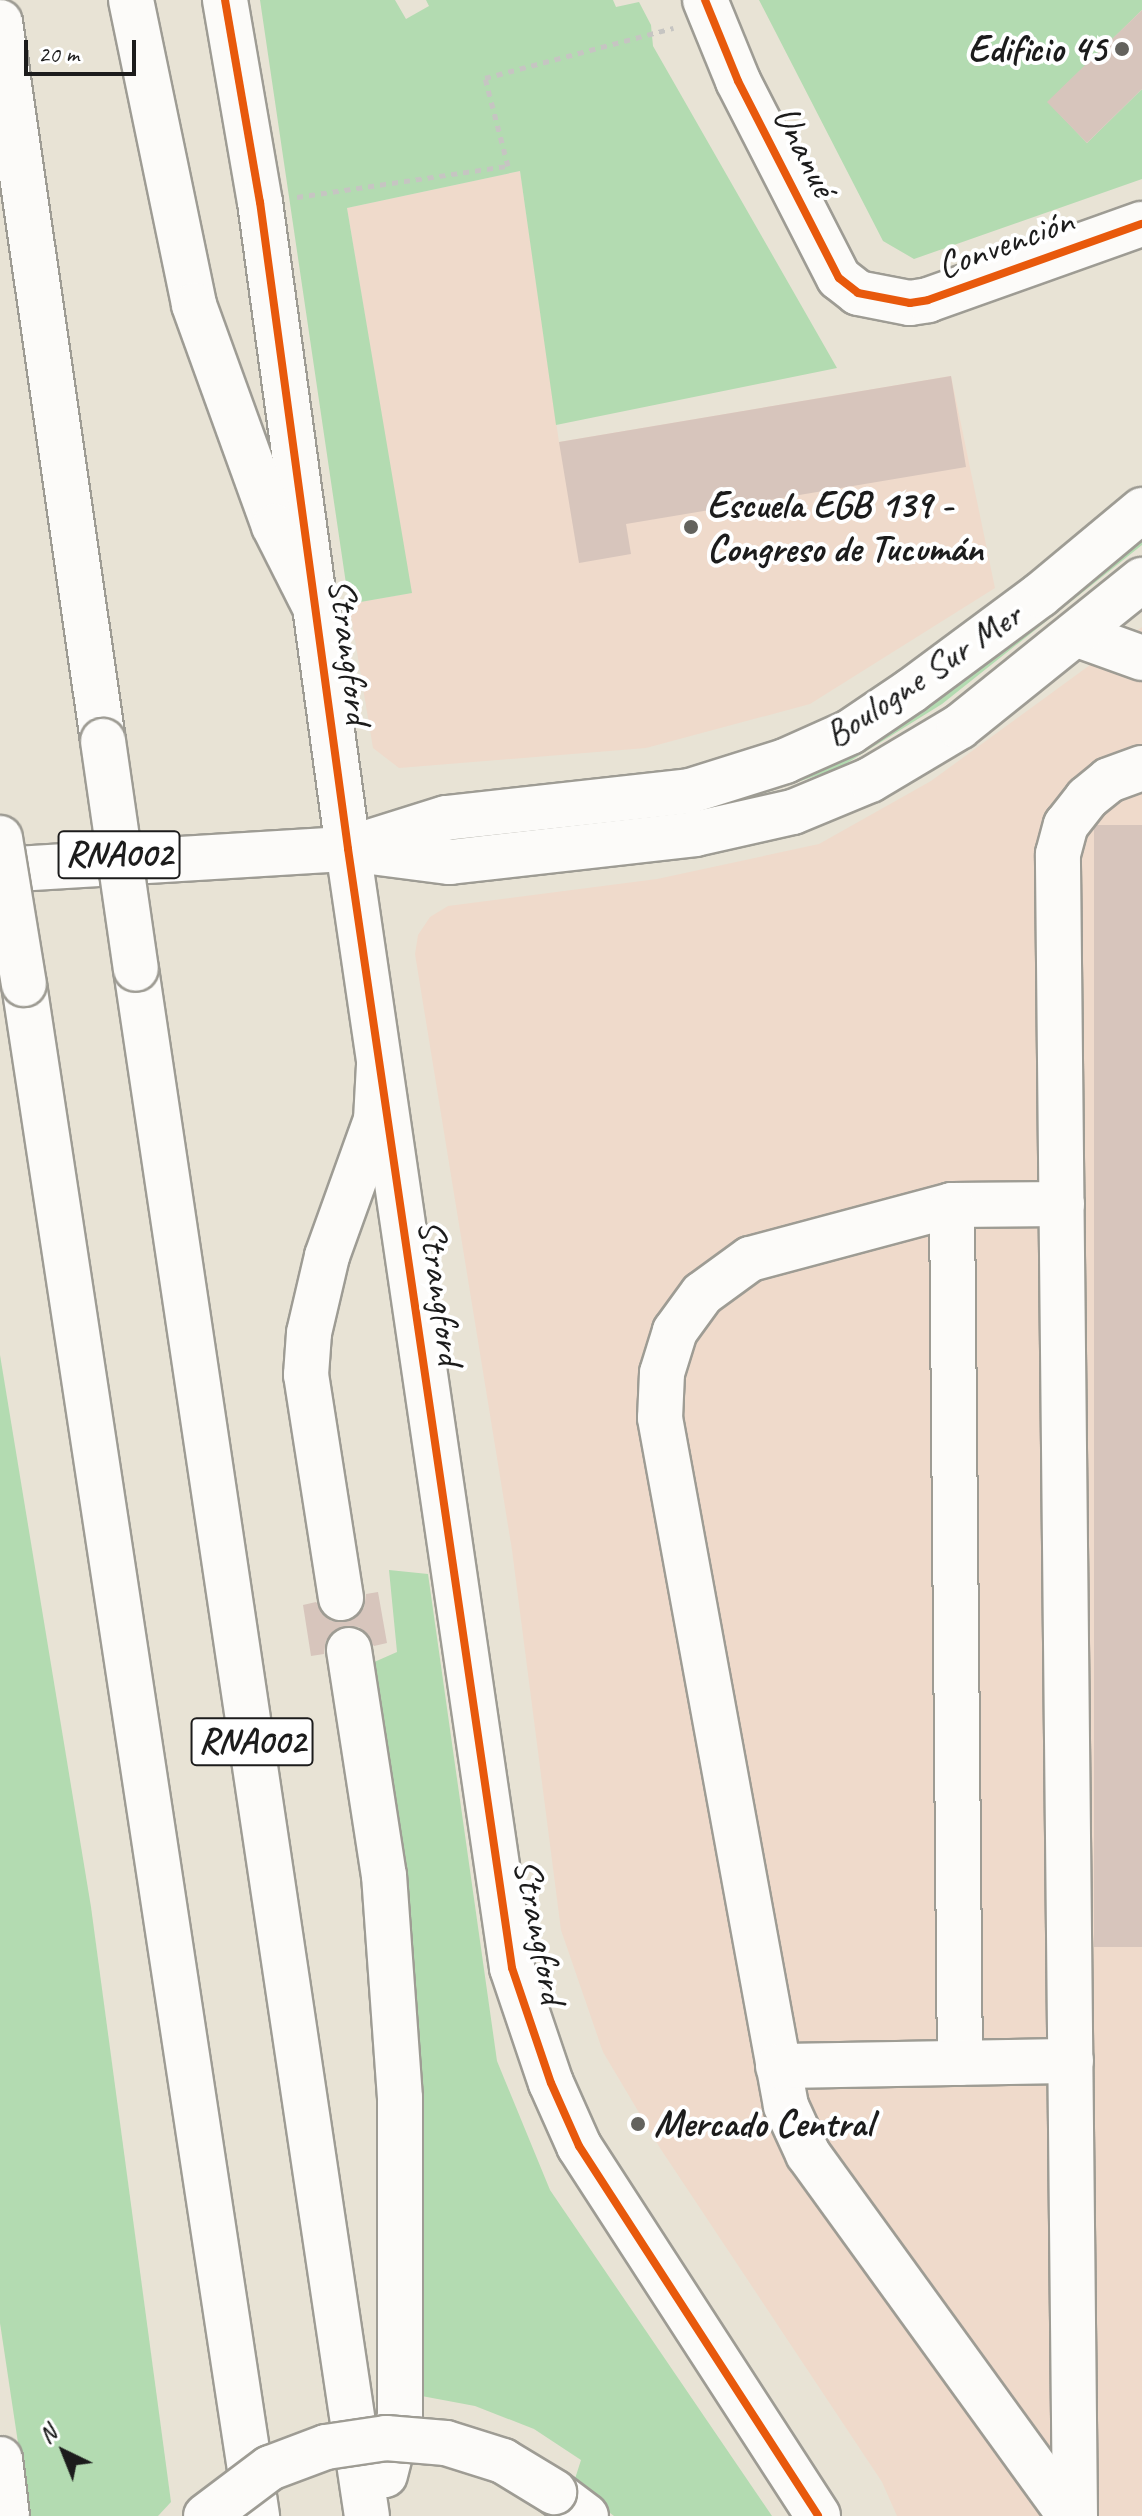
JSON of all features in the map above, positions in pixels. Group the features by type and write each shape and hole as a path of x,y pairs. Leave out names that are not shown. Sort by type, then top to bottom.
{"main road":[{"path":"131,0 194,305 274,526 318,613"},
{"name":"Strangford","path":"225,0 260,202 348,849 512,1968 579,2146 818,2516"},
{"name":"Unanué","path":"708,9 839,278 858,293 885,300"},
{"name":"RNA002","path":"0,22 136,969 367,2516"},
{"name":"Convención","path":"885,300 928,300 1135,223"},
{"name":"Boulogne Sur Mer","path":"348,849 446,818 690,791 785,761 850,732 912,690 1040,595 1142,510"},
{"name":"Boulogne Sur Mer","path":"0,870 348,849 450,862 695,834 793,812 870,780 959,727 1078,635 1142,580"},
{"path":"1078,635 1142,658"},
{"path":"1072,2516 1071,2061 1058,854 1066,825 1087,798 1109,780 1142,768"},
{"name":"RNA002","path":"0,838 257,2516"},
{"path":"341,1598 306,1375 309,1333 327,1256 376,1120 379,1064"},
{"path":"1062,1204 952,1205 750,1259 702,1294 675,1331 662,1373 660,1418 786,2106 808,2154 1072,2516"},
{"path":"952,1205 960,2063"},
{"path":"349,1650 384,1875 400,2098 400,2416 375,2516"},
{"path":"778,2066 1071,2061"},
{"path":"206,2516 270,2468 326,2447 386,2438 446,2443 503,2461 570,2504"},
{"path":"0,2459 7,2516"}],"path":[{"path":"260,202 508,166 485,78 708,9"}],"shaded area":[{"name":"Escuela EGB 139 - Congreso de Tucumán","path":"520,171 559,442 951,376 995,588 810,704 646,748 399,768 373,748 349,604 411,593 347,208"},
{"name":"Mercado Central","path":"1142,627 1142,2516 897,2516 882,2482 660,2148 603,2052 561,1930 512,1550 415,954 418,935 430,917 448,906 657,879 819,844 931,781"}],"green space":[{"path":"260,0 395,0 406,19 429,6 426,0 613,0 616,7 639,2 651,25 653,46 837,368 556,425 520,171 347,208 412,593 349,604"},
{"path":"759,0 1142,0 1142,10 1048,102 1087,143 1142,89 1142,179 914,259 883,241"},
{"path":"1142,532 1142,545 942,704 839,768 738,802 460,843 460,838 793,781 837,764 876,743 937,699"},
{"path":"0,1355 91,1907 171,2502 158,2516 29,2516 0,2323"},
{"path":"389,1570 428,1574 497,2061 550,2190 772,2516 614,2516 573,2485 581,2460 534,2429 475,2406 411,2394 372,1663 397,1652"}],"building":[{"name":"Edificio 45","path":"1142,10 1142,89 1087,143 1047,102"},
{"path":"951,376 966,467 626,524 631,554 579,563 559,442"},
{"path":"1094,825 1142,825 1142,1947 1094,1947"},
{"path":"378,1592 387,1643 374,1646 359,1627 344,1626 326,1640 324,1654 311,1656 303,1605 316,1602 331,1621 346,1622 364,1608 366,1594"}],"cycle path":[{"path":"225,0 260,202 348,849 512,1968 551,2083 579,2146 818,2516"},
{"path":"705,0 738,81 839,278 858,293 910,303 928,300 1142,224"}],"place":[{"name":"Edificio 45","path":"1122,49"},
{"name":"Escuela EGB 139 - Congreso de Tucumán","path":"691,527"},
{"name":"Mercado Central","path":"638,2124"}]}
